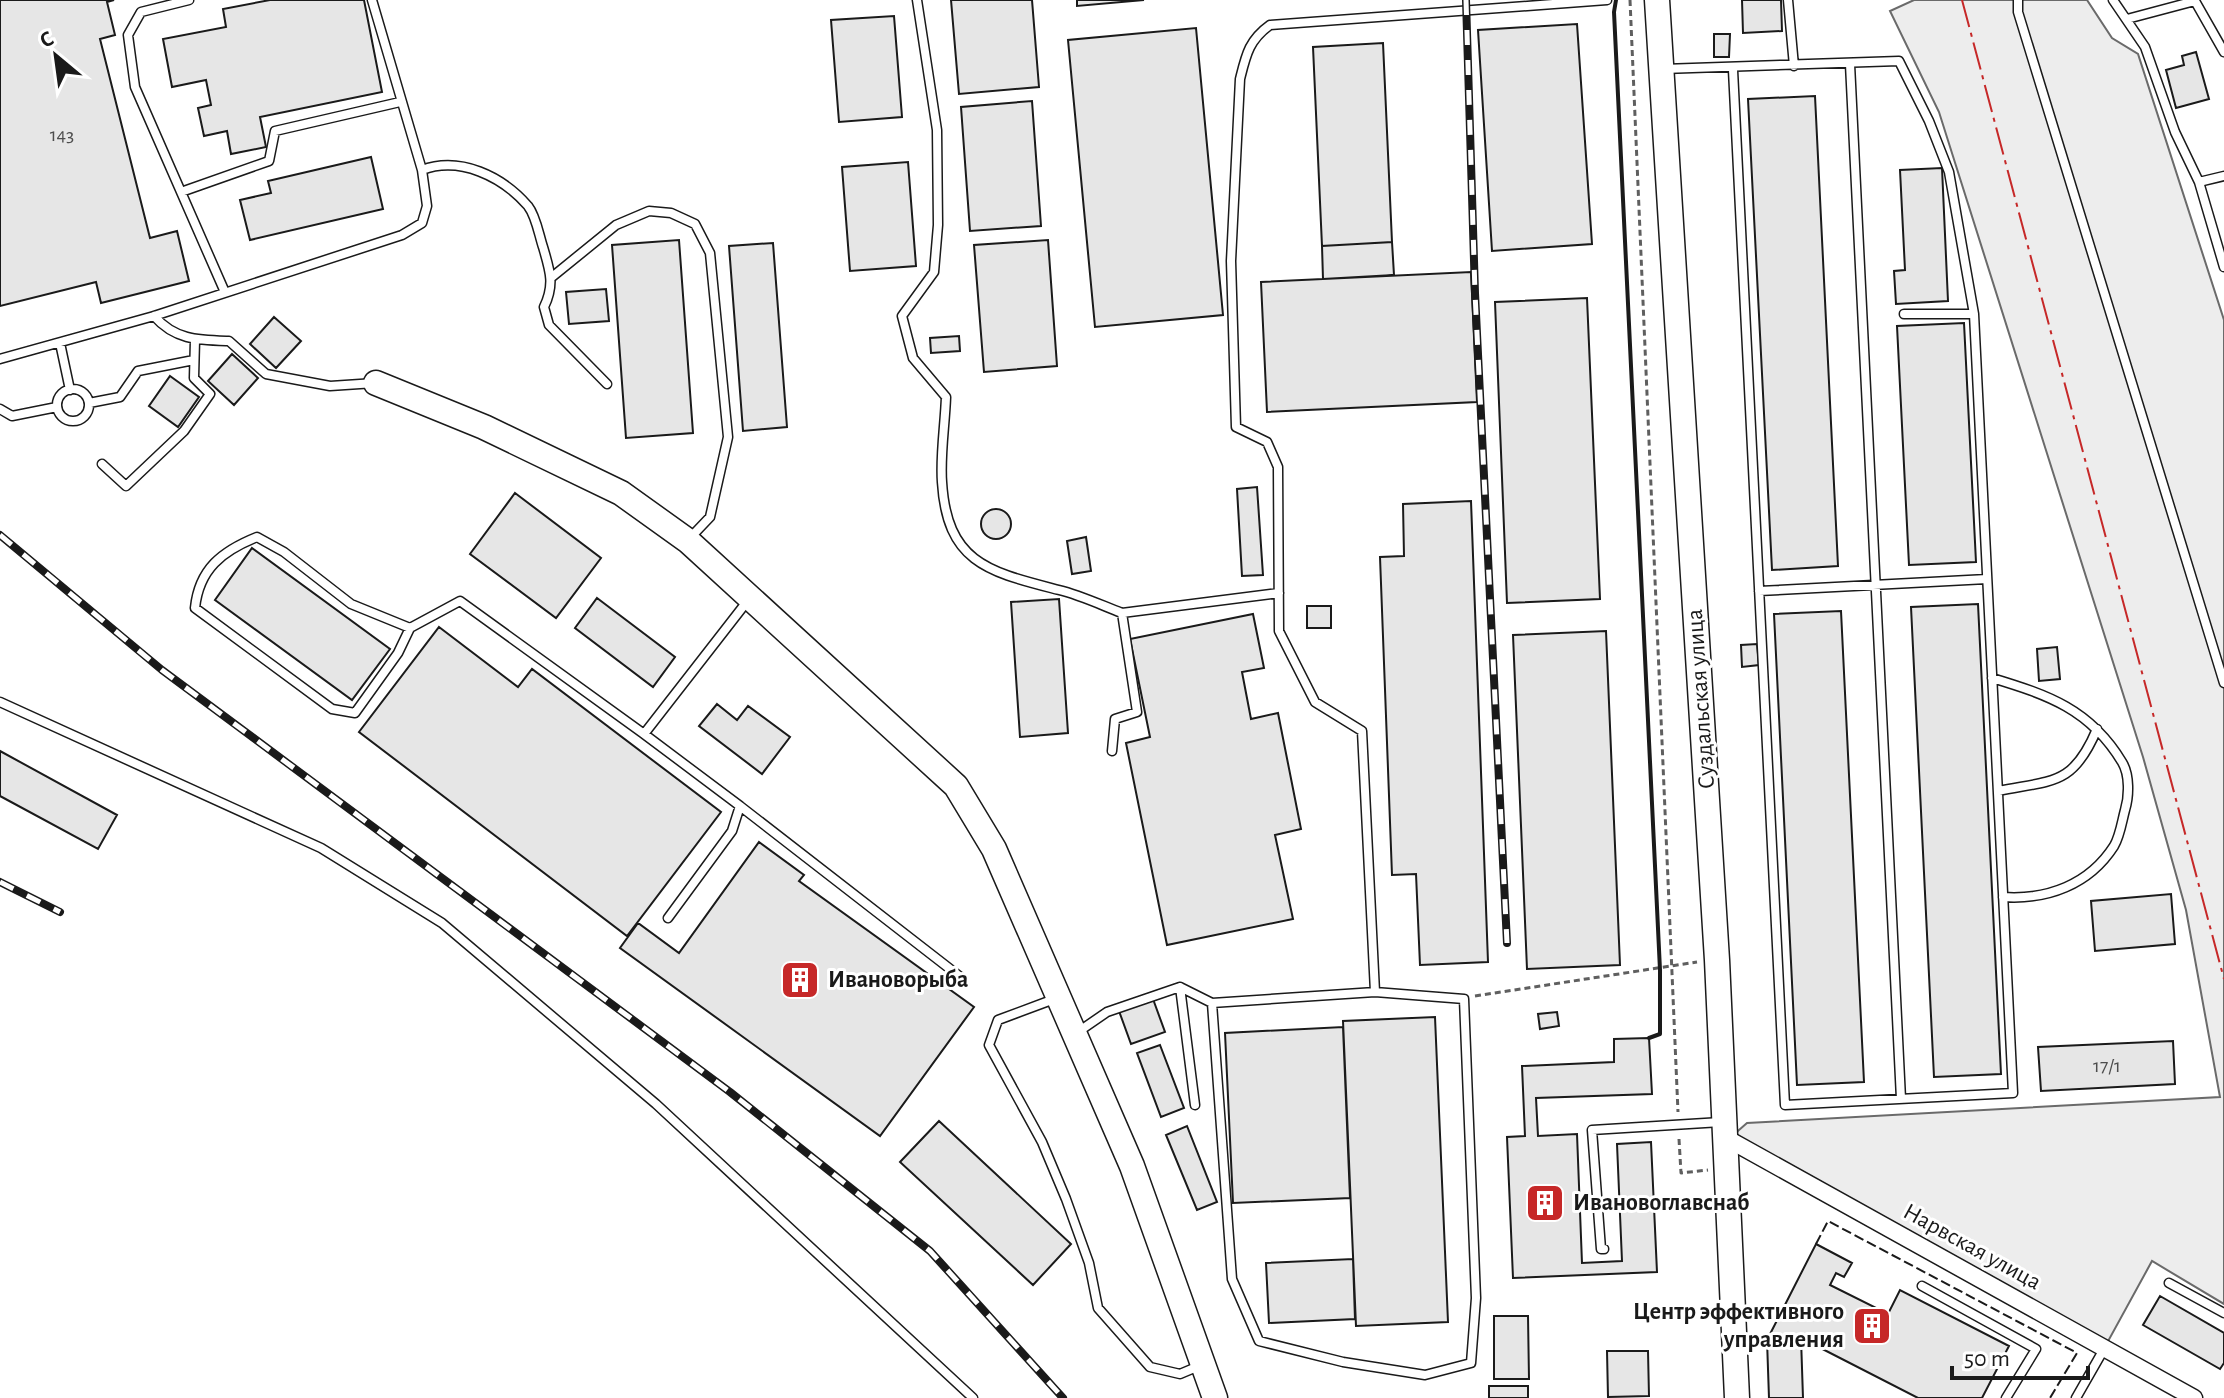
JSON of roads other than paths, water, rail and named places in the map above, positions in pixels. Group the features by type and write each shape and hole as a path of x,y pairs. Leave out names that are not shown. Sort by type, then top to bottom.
{"main road":[{"name":"Суздальская улица","path":"1657,0 1717,960 1737,1398"},
{"path":"376,383 484,427 621,493 688,541 956,786 994,849 1132,1166 1215,1398"}],"street":[{"name":"Нарвская улица","path":"1726,1130 2194,1398"}],"lane":[{"path":"189,0 141,12 128,35 135,87 224,290"},
{"path":"0,359 154,316 422,223 427,206 422,170 372,0"},
{"path":"917,0 937,130 938,225 934,272 902,316 913,358 946,397 941,481 947,523 966,555 993,572 1061,590 1122,613 1279,593"},
{"path":"1375,992 1362,731 1315,702 1279,631 1278,467 1267,442 1236,427 1231,261 1240,79 1247,50 1255,36 1270,25 1496,4 1607,0"},
{"path":"1788,0 1794,66"},
{"path":"2018,0 2018,12 2224,683"},
{"path":"2113,0 2145,47 2175,132 2199,182 2224,267"},
{"path":"2127,19 2195,1 2224,52"},
{"path":"1663,69 1733,70 1899,61 1929,121 1949,172 1974,314 2013,1093 1785,1105 1733,70"},
{"path":"1850,64 1901,1099"},
{"path":"181,192 269,161 275,131 400,102"},
{"path":"422,170 439,164 468,166 496,180 529,207 552,277 552,291 544,307 549,325 607,384"},
{"path":"2199,182 2224,176"},
{"path":"552,277 616,225 649,211 671,213 695,224 710,253 728,437 710,517 688,541"},
{"path":"1904,314 1974,314"},
{"path":"154,316 168,332 195,340 229,341 266,374 330,386 376,383"},
{"path":"102,464 126,486 184,431 210,394 194,378 195,340"},
{"path":"60,343 70,390"},
{"path":"89,403 120,397 138,371 194,360"},
{"path":"57,407 62,394 70,390 79,391 89,403"},
{"path":"57,407 64,418 77,420 87,413 89,403"},
{"path":"0,409 12,416 57,407"},
{"path":"410,628 351,604 284,552 257,537 229,548 205,572 197,586 195,608 332,709 355,713 398,653 410,628 460,601 740,806 963,979"},
{"path":"1759,591 1987,579"},
{"path":"644,734 750,599"},
{"path":"1112,751 1115,719 1137,712 1122,613"},
{"path":"1992,678 2053,697 2097,729 2125,765 2128,797 2115,845 2086,876 2060,892 2032,899 2003,897"},
{"path":"0,702 321,848 442,923 656,1104 973,1398"},
{"path":"1998,791 2064,778 2085,758 2097,729"},
{"path":"668,918 732,831 740,806"},
{"path":"1074,1035 1107,1012 1180,987 1212,1003 1375,992 1464,999 1476,1298 1471,1363 1425,1375 1343,1362 1259,1341 1232,1279 1212,1003"},
{"path":"1180,987 1195,1105"},
{"path":"1058,998 998,1020 989,1045 1042,1142 1066,1199 1089,1263 1098,1308 1150,1367 1180,1374 1204,1364"},
{"path":"1604,1249 1601,1249 1592,1130 1678,1123 1726,1130"},
{"path":"2169,1283 2224,1313"},
{"path":"1922,1286 2036,1349 2006,1398"},
{"path":"2076,1398 2104,1348"}],"railway":[{"path":"1466,0 1475,293 1507,943"},
{"path":"0,535 162,670 730,1092 930,1251 1063,1398"},
{"path":"0,882 60,912"}],"place":[{"name":"Ивановорыба","path":"800,980"},
{"name":"Ивановоглавснаб","path":"1545,1203"},
{"name":"Центр эффективного управления","path":"1872,1326"}]}
